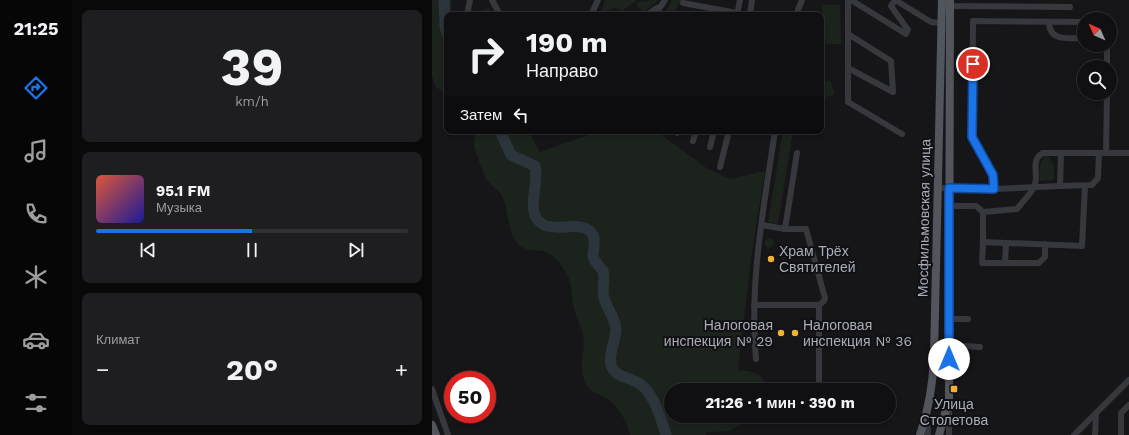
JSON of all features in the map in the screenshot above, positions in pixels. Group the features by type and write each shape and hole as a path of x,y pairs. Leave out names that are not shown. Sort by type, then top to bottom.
{"main road":[{"name":"Мосфильмовская улица","path":"927,414 933,383 934,363 942,3"},
{"name":"Мосфильмовская улица","path":"949,399 950,3"},
{"path":"939,435 949,399"},
{"path":"920,435 927,414"},
{"path":"432,425 436,435"}],"street":[{"path":"468,12 470,0"},
{"path":"492,0 498,12"},
{"path":"592,12 598,0"},
{"path":"737,12 740,0"},
{"path":"750,12 752,0"},
{"path":"797,12 802,0"},
{"path":"902,134 848,102 849,0 906,34 908,30 891,6 895,0 932,22 941,23"},
{"path":"1013,6 1016,0"},
{"path":"651,12 664,2"},
{"path":"657,12 664,2"},
{"path":"683,3 727,12"},
{"path":"942,3 1070,7"},
{"path":"994,189 993,175 972,137 973,21 1077,22"},
{"path":"1049,22 1051,32 1057,37 1077,38"},
{"path":"848,34 891,60 893,92 848,68"},
{"path":"1106,153 1107,100"},
{"path":"693,140 695,134"},
{"path":"710,147 713,134"},
{"path":"720,167 728,134"},
{"path":"756,358 754,290 775,134"},
{"path":"785,229 797,153"},
{"path":"949,206 976,206 983,212 1017,209 1035,186 1036,163 1038,157 1043,153 1129,154"},
{"path":"1060,186 1061,153"},
{"path":"938,188 994,189 1035,186 1092,185 1098,178 1098,153"},
{"path":"983,242 1082,246 1085,186"},
{"path":"983,212 982,263 1040,263 1045,257 1045,244"},
{"path":"754,305 819,305 824,302 825,298 806,229 785,229 762,225"},
{"path":"937,240 939,236 943,234 947,236 949,240"},
{"path":"1005,263 1006,243"},
{"path":"819,305 819,383"},
{"path":"949,319 968,319"},
{"path":"949,345 980,347"},
{"path":"1074,435 1129,380"},
{"path":"432,389 448,435"},
{"name":"Мосфильмовская улица","path":"949,399 949,435"},
{"path":"1121,435 1121,413 1129,405"},
{"name":"Мосфильмовская улица","path":"927,414 928,435"},
{"path":"1095,435 1096,414"}],"shaded area":[{"path":"432,0 451,0 452,12 444,12 444,93 436,87 432,76"},
{"path":"605,0 637,0 622,11 612,8 607,12 601,12"},
{"path":"658,0 644,12 642,12 636,4 639,2"},
{"path":"672,0 682,0 674,12 666,12"},
{"path":"822,5 840,5 841,44 824,44 824,12 822,12"},
{"path":"489,8 491,12 477,12"},
{"path":"830,80 835,94 824,98 824,82"},
{"path":"475,134 530,134 540,152 591,134 660,134 708,169 730,179 765,171 752,251 738,370 754,372 761,376 765,383 664,383 664,423 742,423 729,431 707,432 706,435 630,435 624,419 615,405 611,401 591,390 583,377 582,359 584,339 574,309 571,285 568,276 553,256 543,251 525,249 520,246 512,236 503,198 487,180 474,146"},
{"path":"783,134 793,134 778,224 768,222"},
{"path":"1047,155 1054,166 1054,180 1040,181 1039,170 1042,161"},
{"path":"769,238 774,243 769,248 764,243"}],"waterway":[{"path":"444,0 444,12"},
{"path":"501,134 511,155 535,166 536,182 533,207 534,214 538,220 544,225 550,227 584,228 589,230 593,235 593,256 603,271 603,295 616,329 611,352 611,365 620,375 640,384 650,394 657,408 666,435"}],"place":[{"name":"Храм Трёх Святителей","path":"771,259"},
{"name":"Налоговая инспекция № 29","path":"781,333"},
{"name":"Налоговая инспекция № 36","path":"795,333"},
{"name":"Улица Столетова","path":"954,389"}],"route":[{"path":"949,359 949,188 994,189 993,175 972,137 973,64"}]}
